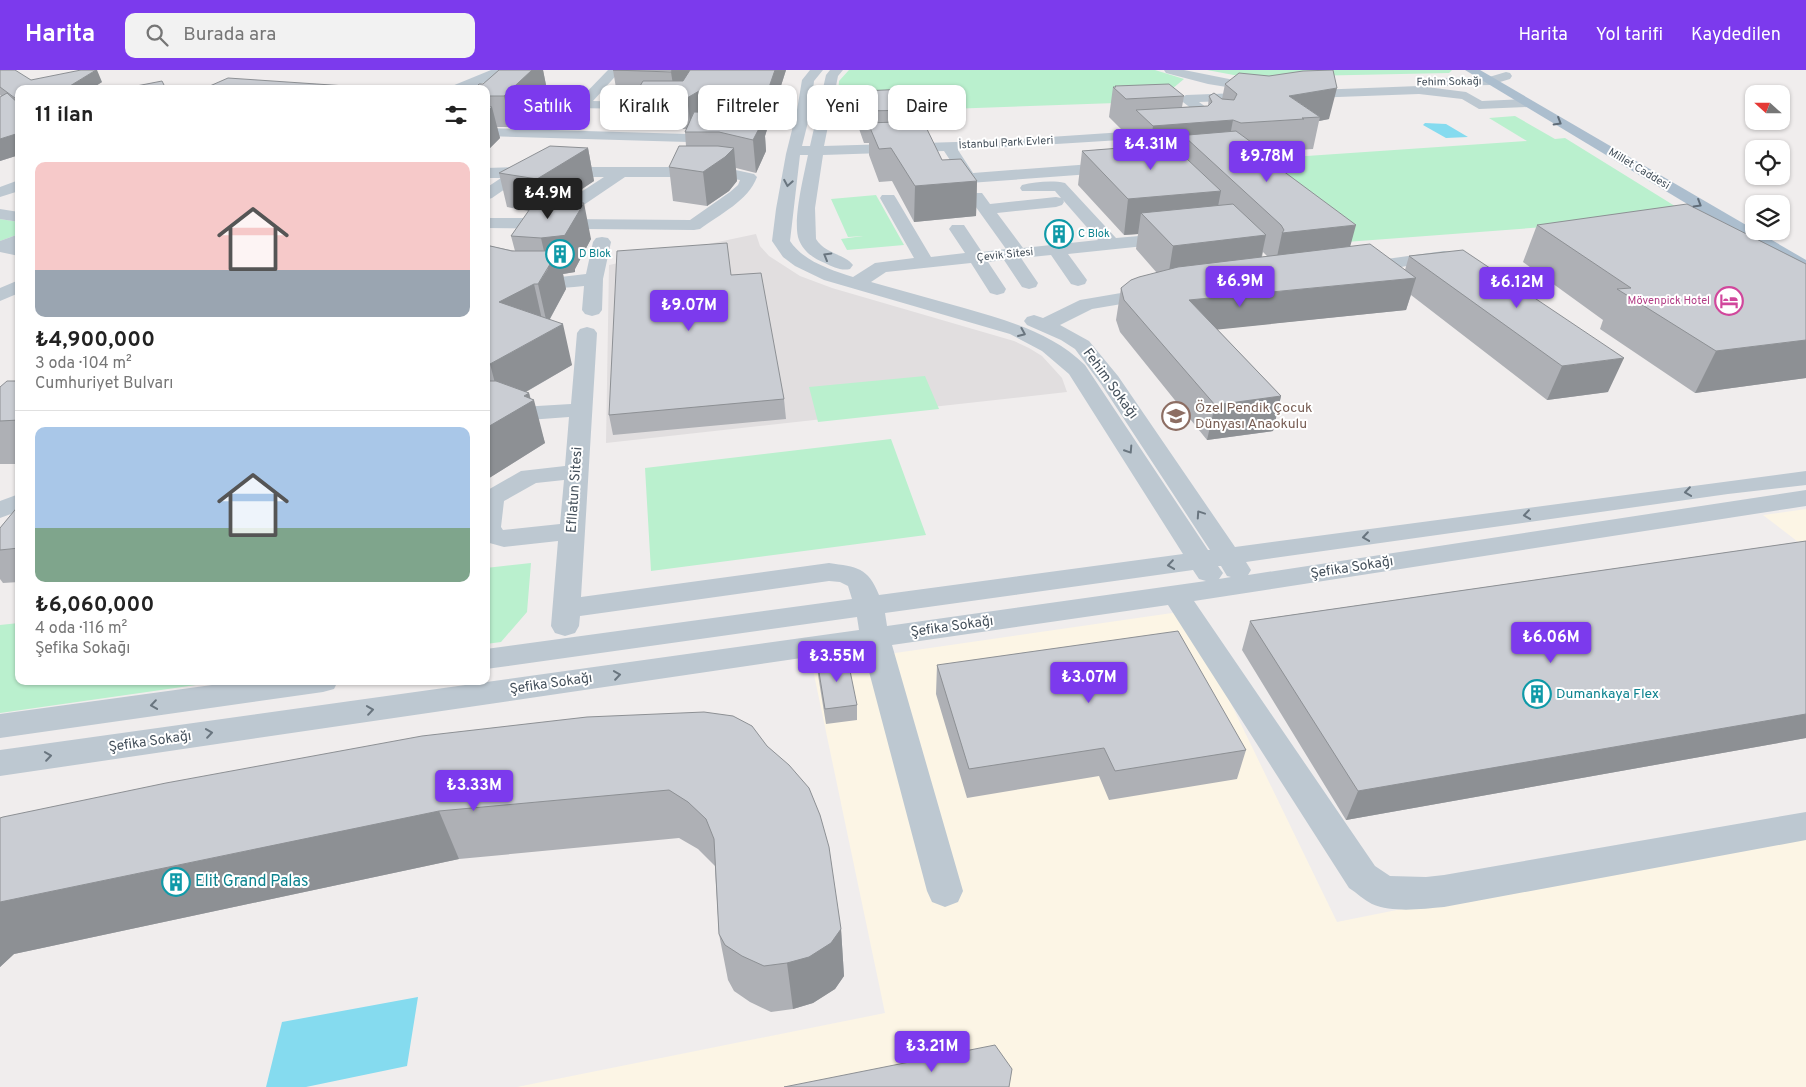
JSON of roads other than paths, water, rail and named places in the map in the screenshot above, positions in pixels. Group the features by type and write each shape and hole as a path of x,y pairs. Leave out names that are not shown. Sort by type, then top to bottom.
{"main road":[{"name":"Millet Caddesi","path":"1488,74 1528,104 1745,232"},
{"name":"Millet Caddesi","path":"1488,74 1600,130"},
{"name":"Millet Caddesi","path":"1759,240 1806,268"}],"street":[{"path":"614,70 582,105 680,107 702,70"},
{"name":"Fehim Sokağı","path":"817,70 808,80 804,110 794,151 784,209 781,241 789,252 807,265 831,276 863,278 1044,325 1082,345 1110,381 1228,557 1232,586"},
{"name":"Fehim Sokağı","path":"837,70 832,74 816,150 805,226 807,239 813,248 863,278 1017,330 1038,340 1067,359 1078,370 1200,561 1232,586"},
{"name":"Fehim Sokağı","path":"1170,70 1225,83 1264,86 1488,74"},
{"path":"1194,70 1227,78 1255,80"},
{"path":"470,85 507,74"},
{"path":"490,86 507,74"},
{"name":"Fehim Sokağı","path":"1431,76 1488,74"},
{"path":"1223,126 1186,99 1419,90 1466,96 1479,105 1528,104"},
{"path":"582,136 600,115"},
{"path":"548,135 553,130"},
{"path":"490,132 737,139"},
{"name":"İstanbul Park Evleri","path":"816,150 948,146 1187,132"},
{"path":"520,146 533,134"},
{"path":"664,152 673,138"},
{"path":"1076,139 1100,168"},
{"path":"948,146 969,178 1129,166"},
{"path":"794,151 816,150"},
{"path":"490,172 722,172 749,177 745,187 736,195 694,225 490,223"},
{"path":"490,192 520,172"},
{"path":"545,223 622,172"},
{"path":"0,192 15,186"},
{"path":"888,198 926,263"},
{"path":"1029,283 986,209 1072,201 1111,244"},
{"path":"0,214 15,216"},
{"path":"958,229 997,289"},
{"path":"1719,237 1720,234 1745,232"},
{"name":"Çevik Sitesi","path":"863,278 881,267 1194,236"},
{"path":"1,247 15,242"},
{"name":"Efllatun Sitesi","path":"564,648 580,410 594,279 602,242"},
{"path":"1,247 15,249"},
{"path":"1056,250 1078,280"},
{"path":"1342,270 1448,256 1464,258"},
{"path":"0,278 15,272"},
{"path":"490,273 497,277 522,280 569,282 594,279"},
{"path":"0,295 15,288"},
{"path":"1044,325 1076,308 1092,303 1177,291"},
{"path":"490,416 580,410"},
{"path":"490,513 492,498 530,476 576,472"},
{"name":"Şefika Sokağı","path":"0,763 1232,586 1759,494 1806,478"},
{"name":"Şefika Sokağı","path":"490,658 1728,486 1799,505"},
{"path":"0,510 15,504"},
{"path":"490,531 494,536 504,539 572,531"},
{"path":"566,609 829,572 846,574 860,581 869,606 875,638 945,891"},
{"path":"1175,594 1362,877 1384,892 1444,891 1806,826"},
{"path":"0,726 294,685"}],"water":[{"path":"1425,123 1446,124 1468,137 1446,138 1423,125"},
{"path":"418,997 407,1066 306,1087 266,1087 282,1022"}],"place":[{"name":"C Blok","path":"1059,234"},
{"name":"D Blok","path":"560,254"},
{"name":"Mövenpick Hotel","path":"1729,301"},
{"name":"Özel Pendik Çocuk Dünyası Anaokulu","path":"1176,416"},
{"name":"Dumankaya Flex","path":"1537,694"},
{"name":"Elit Grand Palas","path":"176,882"}]}
